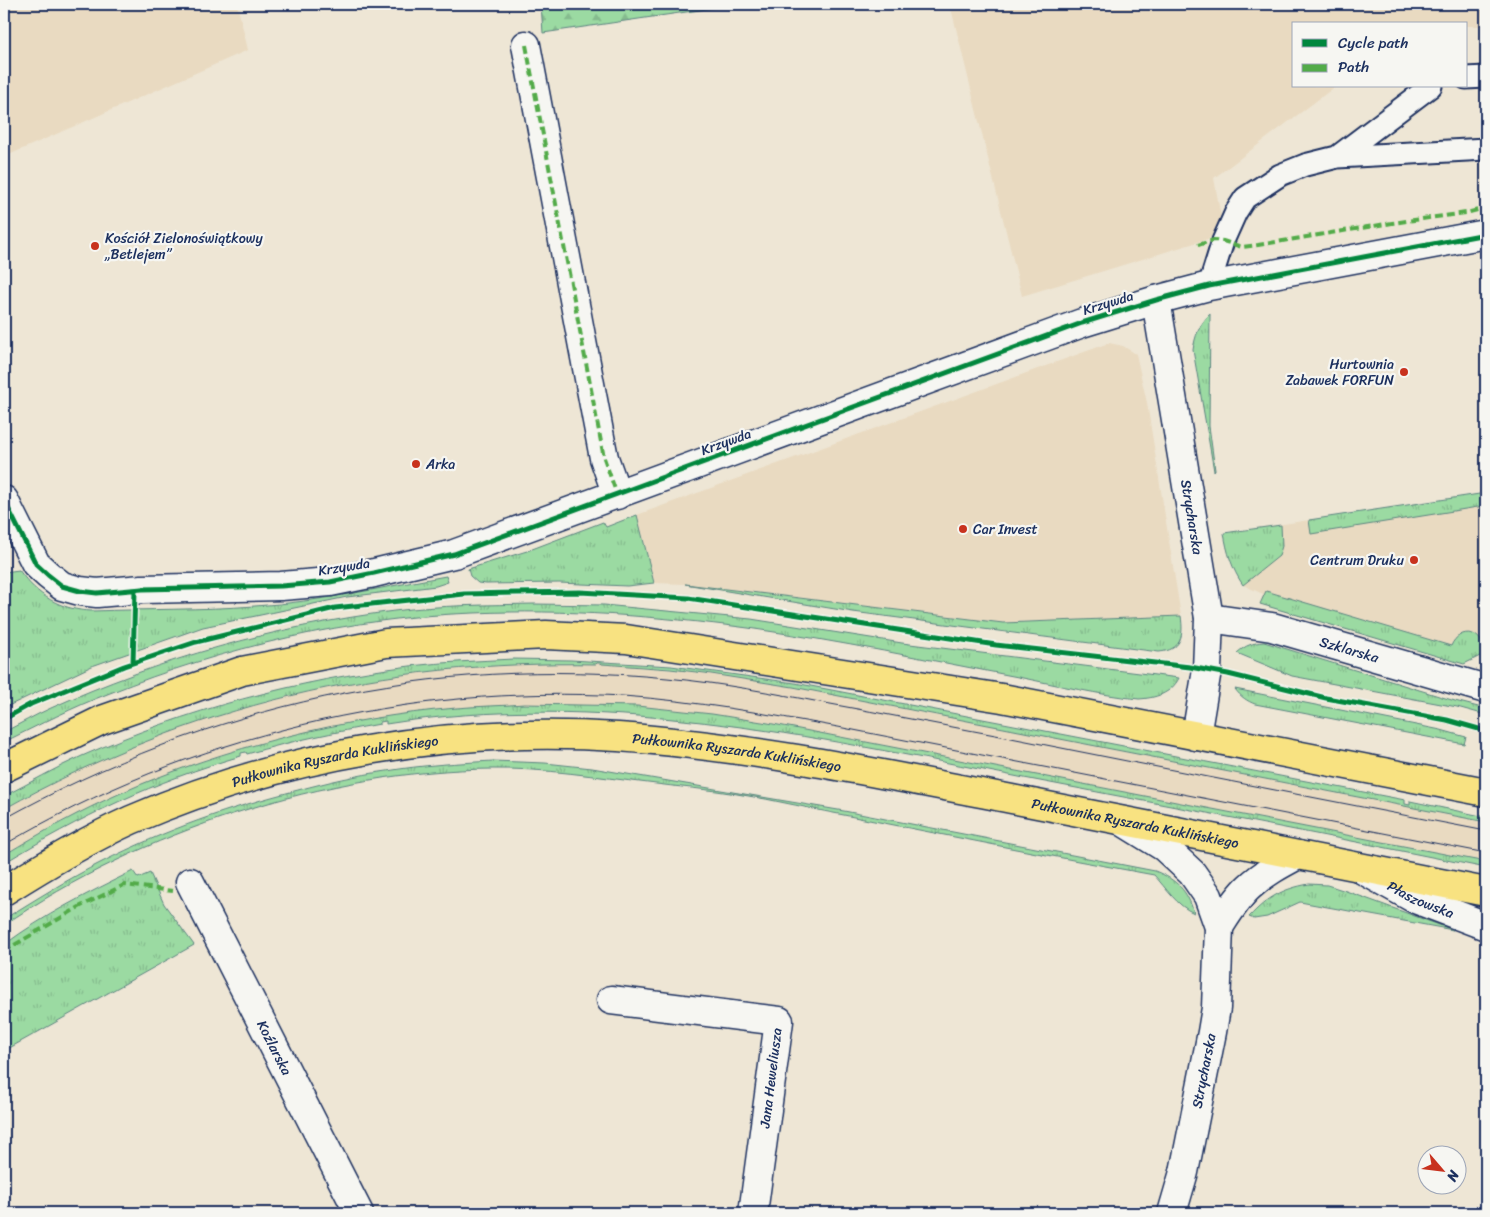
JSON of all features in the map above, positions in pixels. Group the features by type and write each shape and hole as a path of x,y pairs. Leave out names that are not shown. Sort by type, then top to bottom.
{"main road":[{"path":"4,768 102,720 242,670 386,643 546,635 626,639 974,693 1486,792"},
{"name":"Pułkownika Ryszarda Kuklińskiego","path":"4,890 47,863 130,821 190,797 253,776 320,759 393,746 491,735 554,735 618,737 706,746 870,772 1486,892"}],"street":[{"path":"526,44 604,458 617,495"},
{"name":"Krzywda","path":"6,508 36,564 62,586 80,591 97,593 281,586 330,582 374,574 454,554 1082,322 1209,286 1486,234"},
{"name":"Strycharska","path":"1156,300 1209,618 1208,670 1196,736"},
{"name":"Szklarska","path":"1209,618 1272,627 1486,689"},
{"name":"Strycharska","path":"1122,821 1164,847 1192,872 1208,896 1219,927 1216,1008 1184,1172 1172,1213"},
{"path":"1219,927 1234,904 1249,887 1272,870 1298,855"},
{"name":"Płaszowska","path":"1358,867 1415,898 1486,926"},
{"name":"Koźlarska","path":"190,882 359,1213"},
{"name":"Jana Heweliusza","path":"611,1000 779,1021 754,1213"}],"lane":[{"path":"1468,78 1486,77"},
{"path":"1337,157 1428,88"},
{"path":"1209,286 1223,241 1236,212 1245,198 1280,174 1337,157 1486,149"}],"shaded area":[{"path":"4,4 237,4 248,50 4,157"},
{"path":"950,4 1486,4 1486,26 1468,26 1468,22 1292,22 1292,88 1333,88 1214,178 1224,234 1022,296"},
{"path":"1109,343 1123,346 1136,354 1147,403 1181,616 1003,623 685,584 654,583 637,515"},
{"path":"1486,493 1486,657 1481,656 1464,664 1260,604 1263,594 1243,585 1227,550 1224,533"},
{"path":"596,663 705,673 793,687 1486,822 1486,862 768,723 712,714 637,706 524,704 456,708 400,715 345,724 267,741 204,761 121,793 57,824 4,855 4,809 86,766 205,719 309,691 362,680 411,673 514,664"}],"green space":[{"path":"541,4 733,4 734,5 543,33"},
{"path":"1210,314 1209,426 1214,471 1193,350 1198,331"},
{"path":"1486,493 1486,525 1484,506 1311,534 1309,520"},
{"path":"637,515 654,583 627,586 559,583 486,584 478,583 470,576 468,569 527,551 603,522 606,527"},
{"path":"1281,525 1282,546 1279,556 1243,585 1230,560 1224,533"},
{"path":"19,570 34,587 51,600 70,608 92,611 255,606 327,598 446,576 448,582 436,586 347,597 203,627 92,666 4,708 4,572"},
{"path":"685,584 1003,623 1181,616 1182,630 1176,645 1166,651 1159,652 853,612"},
{"path":"1266,591 1451,646 1460,635 1471,634 1481,640 1484,654 1464,664 1260,604"},
{"path":"604,605 751,619 902,643 1179,678 1172,688 1162,694 1151,698 1139,699 748,628 611,614 474,613 381,621 335,628 242,649 197,662 110,693 69,710 4,742 4,732 92,690 176,660 263,635 350,617 411,609 446,606"},
{"path":"1264,642 1486,709 1486,715 1457,707 1292,676 1237,653 1249,645"},
{"path":"513,659 571,660 671,666 795,683 1405,800 1405,804 1410,805 1410,801 1486,817 1486,822 793,687 705,673 601,663 517,665 440,670 365,681 290,696 217,716 145,742 74,773 4,809 4,796 62,765 161,724 202,711 284,688 326,679 423,665"},
{"path":"1235,689 1441,730 1466,737 1464,744 1255,704 1249,702"},
{"path":"524,704 637,706 712,714 768,723 1486,862 1486,868 784,733 704,722 625,715 545,712 466,715 386,724 386,721 380,722 380,724 313,737 247,754 246,752 241,753 241,756 179,777 119,802 60,831 4,863 4,855 91,807 160,777 242,749 285,737 370,719 456,708"},
{"path":"493,761 545,763 592,768 844,811 1155,871 1169,878 1180,887 1188,898 1194,913 1182,906 1154,875 737,794 571,773 493,769 430,772 366,781 301,794 237,812 175,835 114,862 57,892 4,925 4,919 52,889 89,869 126,850 223,812 298,790 365,775 427,766"},
{"path":"133,871 138,878 150,873 164,904 194,945 4,1051 4,945 51,914"},
{"path":"1309,884 1327,885 1346,891 1453,930 1300,902 1267,917 1254,919 1249,917 1269,899 1283,891"}],"tram line":[{"path":"4,819 82,779 161,746 242,718 324,697 408,682 493,674 579,673 667,678 766,692 1486,831"},
{"path":"4,845 75,807 149,774 225,746 303,725 382,709 461,699 542,694 650,698 758,713 1486,853"}],"marked path":[{"path":"526,45 604,458 617,495"},
{"path":"1198,245 1214,240 1242,247 1258,245 1466,213 1486,208"},
{"path":"4,951 81,906 124,885 173,891"}],"cycle path":[{"path":"4,500 36,564 62,586 80,591 97,593 142,589 281,586 330,582 454,554 1082,323 1156,300 1209,286 1486,234"},
{"path":"133,663 135,590"},
{"path":"4,719 31,704 124,666 196,642 335,608 464,594 580,592 688,598 996,645 1190,667 1228,674 1326,698 1447,720 1486,731"}],"place":[{"name":"Kościół Zielonoświątkowy „Betlejem”","path":"95,246"},
{"name":"Hurtownia Zabawek FORFUN","path":"1404,372"},
{"name":"Arka","path":"416,464"},
{"name":"Car Invest","path":"963,529"},
{"name":"Centrum Druku","path":"1414,560"}]}
